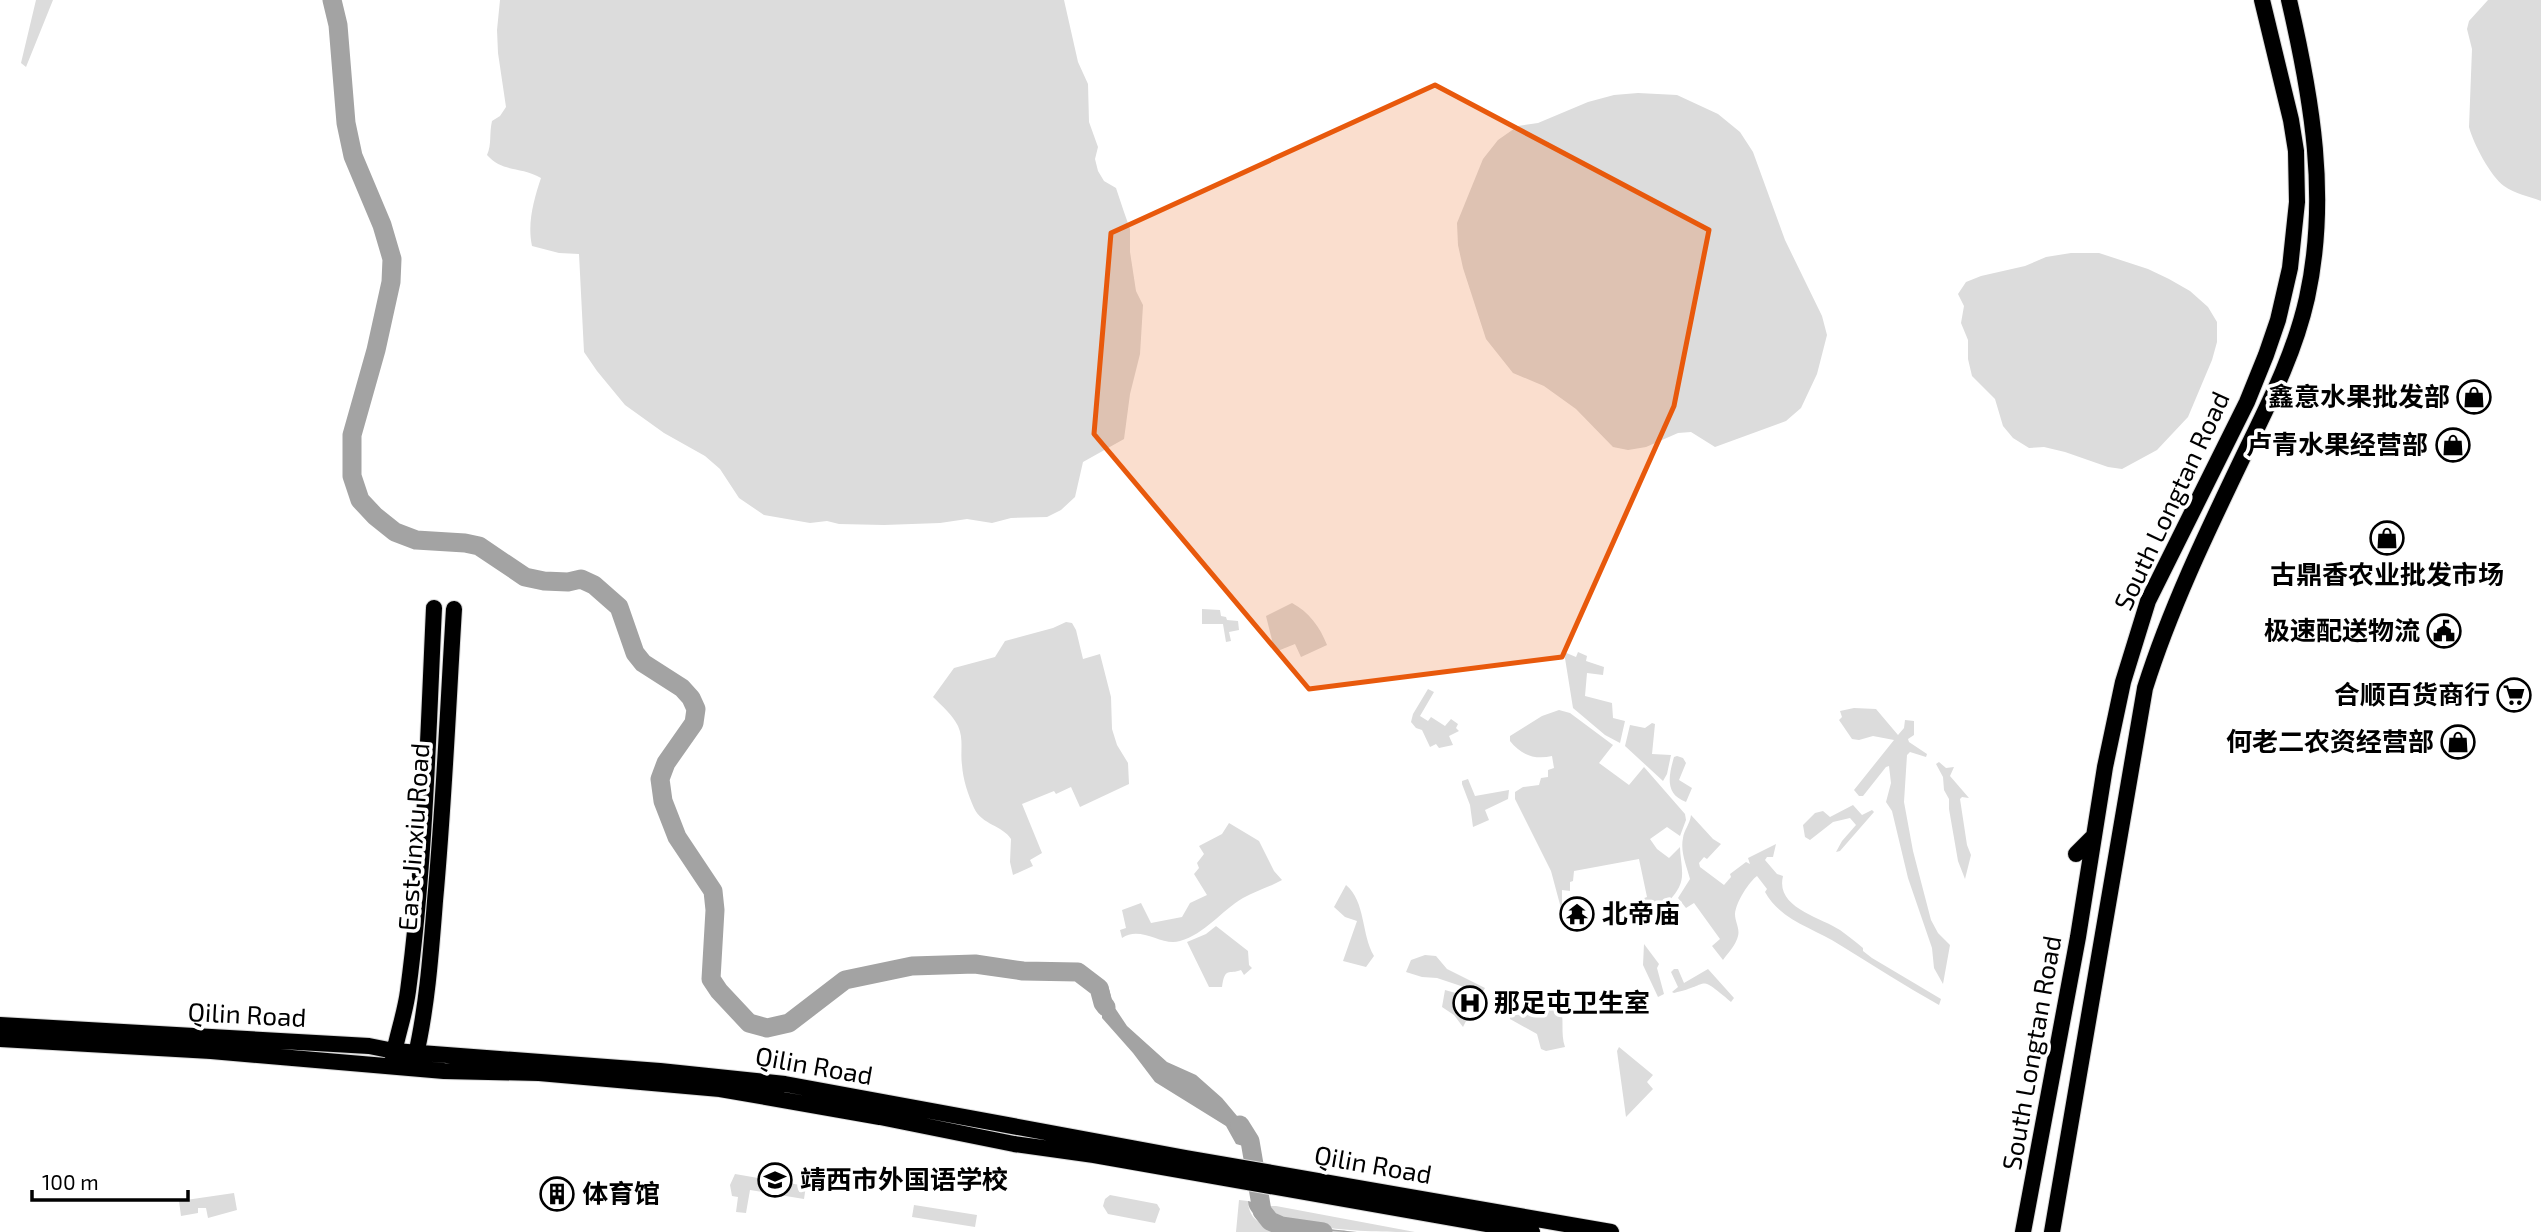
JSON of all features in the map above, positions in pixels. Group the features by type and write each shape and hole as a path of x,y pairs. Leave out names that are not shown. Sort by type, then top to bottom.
{"main road":[{"name":"South Longtan Road","path":"2024,1232 2118,706 2141,620 2166,562 2250,394 2274,332 2290,268 2297,202 2297,163 2291,120 2264,0"},
{"name":"South Longtan Road","path":"2052,1232 2143,701 2154,662 2179,597 2283,373 2307,300 2317,231 2318,163 2305,68 2290,0"},
{"name":"East Jinxiu Road","path":"393,1058 405,1011 415,923 422,845 434,608"},
{"name":"East Jinxiu Road","path":"412,1068 421,1028 438,868 454,608"},
{"path":"2076,854 2094,836"},
{"path":"2102,935 2117,924"},
{"name":"Qilin Road","path":"0,1024 369,1046 412,1068 539,1073 720,1090 880,1117 1014,1144 1227,1171"},
{"name":"Qilin Road","path":"0,1039 393,1058 416,1051 698,1074 773,1083 1227,1171 1611,1232"},
{"name":"Qilin Road","path":"1280,1180 1532,1232"}],"highlighted area":[{"path":"1435,85 1709,230 1674,406 1562,657 1309,689 1094,434 1111,233"}],"shaded area":[{"path":"36,0 53,0 26,67 21,63"},
{"path":"500,0 1064,0 1078,62 1088,84 1089,122 1098,147 1095,159 1098,171 1104,181 1116,188 1130,229 1130,252 1136,291 1143,305 1140,354 1130,394 1124,439 1083,462 1075,497 1061,510 1047,517 1011,518 992,523 967,519 884,525 839,524 827,521 810,523 764,515 739,498 720,469 705,456 664,433 625,405 597,371 584,352 579,254 559,253 532,246 531,220 541,178 506,167 487,155 492,121 500,116 506,107 498,53"},
{"path":"2488,0 2541,0 2541,201 2513,191 2499,182 2483,159 2469,127 2472,49 2467,29 2469,21"},
{"path":"1614,95 1677,95 1718,114 1740,132 1753,152 1785,240 1822,316 1827,335 1817,374 1801,408 1786,421 1715,447 1691,432 1678,433 1646,447 1628,450 1613,447 1576,409 1544,386 1513,373 1486,339 1463,268 1457,223 1483,159 1498,140 1518,126 1538,123 1588,102"},
{"path":"2071,253 2099,253 2148,269 2190,291 2208,307 2217,322 2217,342 2212,360 2188,417 2157,450 2122,469 2044,447 2029,448 2013,438 2003,426 1995,399 1972,376 1968,340 1961,323 1964,306 1958,294 1966,282 2025,266 2046,257"},
{"path":"1292,603 1313,621 1327,645 1301,657 1295,644 1275,652 1266,616"},
{"path":"1202,609 1220,610 1221,616 1227,620 1238,621 1239,630 1229,632 1231,641 1226,642 1223,624 1202,624"},
{"path":"1066,622 1072,623 1076,630 1083,659 1100,654 1111,697 1112,729 1117,745 1128,763 1129,784 1080,807 1071,787 1022,804 1042,853 1030,860 1033,866 1013,875 1010,862 1011,839 982,818 974,808 963,776 960,731 947,710 933,697 954,668 995,657 1005,641"},
{"path":"1564,652 1576,657 1578,652 1587,656 1586,661 1604,667 1603,675 1587,673 1585,696 1612,703 1613,718 1625,721 1620,743 1605,735 1573,708"},
{"path":"1428,689 1434,692 1420,716 1428,721 1431,717 1445,726 1451,719 1458,724 1456,728 1459,731 1449,736 1453,745 1439,748 1436,744 1430,747 1422,730 1411,722"},
{"path":"1854,708 1876,709 1898,735 1904,728 1905,720 1914,721 1914,735 1908,739 1909,742 1927,754 1926,757 1910,752 1907,755 1904,802 1913,851 1931,920 1938,933 1950,945 1943,984 1934,968 1932,948 1908,878 1892,811 1886,802 1891,783 1889,766 1863,796 1859,796 1854,790 1894,740 1873,736 1852,739 1839,720 1842,717 1840,711"},
{"path":"1559,710 1570,713 1613,745 1599,763 1629,785 1644,767 1685,814 1686,820 1680,836 1667,827 1650,839 1657,849 1669,858 1680,847 1682,878 1671,899 1642,922 1638,923 1641,919 1636,901 1647,897 1639,859 1574,871 1570,891 1562,890 1562,912 1551,871 1515,799 1515,792 1523,787 1539,785 1541,778 1548,777 1548,770 1554,768 1552,756 1534,757 1524,753 1510,741 1510,736 1542,716"},
{"path":"1655,724 1652,754 1671,755 1663,781 1625,746 1630,725 1645,728"},
{"path":"1677,756 1683,758 1686,763 1679,780 1692,788 1686,802 1679,799 1671,789 1672,764"},
{"path":"1939,762 1946,768 1954,767 1950,776 1969,798 1960,799 1971,855 1965,879 1958,861 1949,799 1936,764"},
{"path":"1468,779 1475,796 1509,790 1508,799 1485,810 1489,820 1473,827 1470,805 1462,784 1462,781"},
{"path":"1853,805 1862,815 1872,810 1874,812 1840,851 1836,852 1856,825 1850,818 1833,822 1810,840 1805,837 1803,825 1815,813 1823,811 1830,817"},
{"path":"1691,815 1721,844 1707,859 1704,857 1699,863 1700,867 1724,885 1731,877 1730,874 1746,862 1750,864 1748,858 1776,844 1773,857 1767,857 1765,860 1777,874 1783,876 1782,887 1793,904 1840,930 1872,958 1941,999 1939,1005 1789,917 1772,902 1765,892 1767,889 1757,876 1738,904 1735,914 1738,936 1723,960 1712,946 1720,939 1694,903 1686,908 1678,898 1690,879 1682,843"},
{"path":"1229,823 1259,841 1274,871 1282,880 1243,898 1189,938 1173,942 1137,934 1122,938 1120,930 1126,928 1122,910 1141,903 1151,923 1182,917 1190,903 1207,895 1194,874 1199,868 1197,863 1204,854 1199,846 1222,834"},
{"path":"1346,885 1357,900 1374,956 1366,967 1343,961 1357,921 1345,917 1334,907"},
{"path":"1216,926 1248,951 1249,965 1252,968 1244,975 1241,970 1226,974 1222,987 1209,987 1187,942 1206,934"},
{"path":"1644,944 1659,964 1657,968 1664,994 1658,997 1643,965"},
{"path":"1425,955 1436,956 1447,969 1485,988 1482,993 1437,978 1406,972 1411,960"},
{"path":"1678,969 1684,983 1708,969 1734,998 1731,1002 1708,984 1674,993 1672,992 1678,987 1671,972"},
{"path":"1099,978 1108,985 1113,1005 1127,1026 1167,1062 1196,1075 1222,1098 1248,1129 1261,1151 1236,1144 1226,1126 1155,1082 1102,1018 1102,1008 1093,990"},
{"path":"1445,990 1466,996 1467,1019 1463,1027 1454,1015 1442,1007"},
{"path":"1560,1006 1565,1047 1546,1051 1541,1049 1537,1034 1510,1019 1510,1016 1530,1013 1532,1016"},
{"path":"1619,1047 1653,1075 1647,1082 1653,1089 1626,1117 1617,1051"},
{"path":"735,1174 806,1186 804,1199 750,1190 746,1213 736,1212 738,1197 732,1196 730,1185"},
{"path":"234,1193 237,1210 208,1218 206,1208 198,1208 198,1213 181,1216 179,1201"},
{"path":"1110,1195 1157,1204 1160,1209 1155,1223 1108,1214 1103,1206"},
{"path":"1239,1200 1248,1201 1251,1214 1258,1222 1281,1232 1236,1232"},
{"path":"1248,1201 1270,1206 1275,1213 1295,1223 1357,1232 1310,1230 1275,1224 1261,1219 1252,1211"},
{"path":"914,1205 977,1215 975,1227 912,1217"},
{"path":"1270,1206 1415,1232 1359,1231 1313,1226 1278,1215"}],"waterway":[{"path":"332,0 338,25 346,123 353,156 382,225 392,259 391,282 376,350 352,435 352,476 360,500 395,532 416,540 479,546 525,577 568,582 581,579 594,585 619,607 635,653 643,663 682,688 691,698 696,709 694,723 666,763 660,779 663,801 677,837 713,891 715,910 711,979 719,991 749,1023 767,1028 789,1023 845,980 912,966 975,964 1023,971 1078,972 1099,988 1106,1007"},
{"path":"1240,1125 1250,1141 1262,1211 1270,1221 1281,1226 1323,1232"}],"place":[{"name":"鑫意水果批发部","path":"2474,397"},
{"name":"卢青水果经营部","path":"2453,445"},
{"name":"古鼎香农业批发市场","path":"2387,538"},
{"name":"极速配送物流","path":"2444,631"},
{"name":"合顺百货商行","path":"2514,695"},
{"name":"何老二农资经营部","path":"2458,742"},
{"name":"北帝庙","path":"1577,914"},
{"name":"那足屯卫生室","path":"1470,1003"},
{"name":"靖西市外国语学校","path":"775,1180"},
{"name":"体育馆","path":"557,1194"}]}
